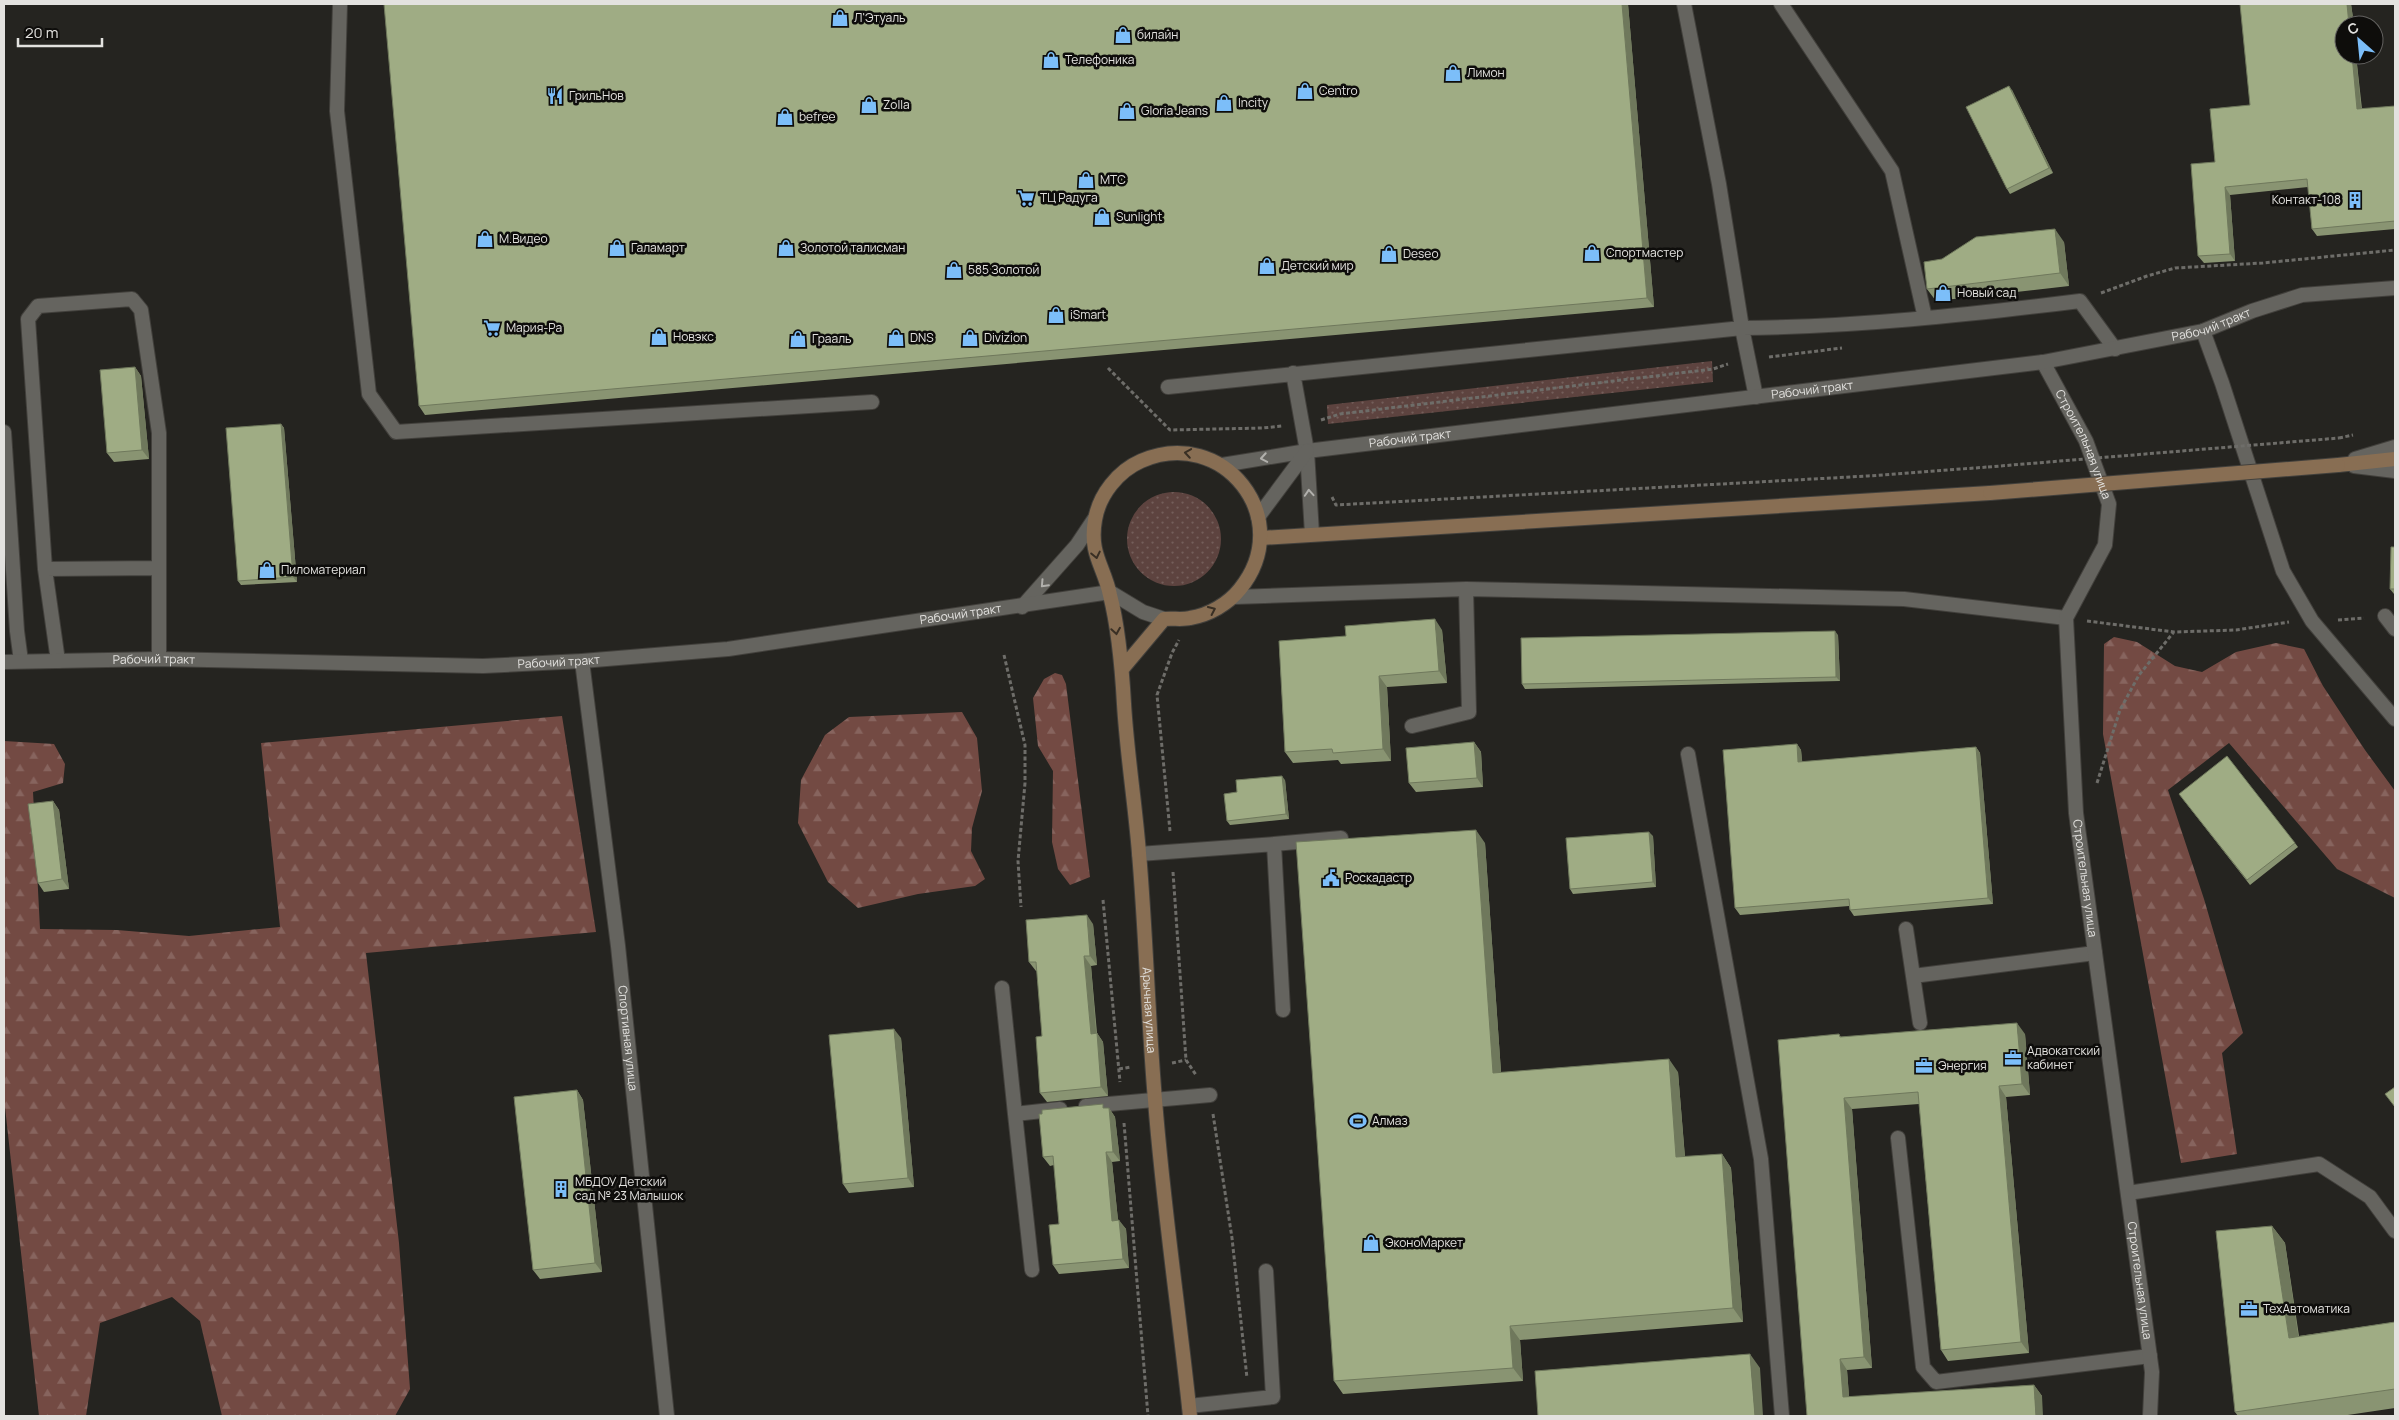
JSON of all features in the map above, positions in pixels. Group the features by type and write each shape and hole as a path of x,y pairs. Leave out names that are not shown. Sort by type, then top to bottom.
{"main road":[{"path":"1110,592 1098,564 1093,541 1095,518 1103,496 1116,478 1134,464 1156,454 1178,452 1194,454 1222,465 1238,479 1251,496 1258,517 1261,538 1257,560 1248,580 1234,597 1213,611 1189,618 1164,618 1122,669"},
{"path":"1261,538 1990,494 2395,459"},
{"name":"Арычная улица","path":"1110,592 1122,669 1139,854 1155,1100 1190,1411"}],"street":[{"path":"340,4 338,111 369,394 396,432 872,402"},
{"path":"1684,4 1719,184 1742,328 1756,397"},
{"path":"1781,4 1892,171 1925,318"},
{"name":"Рабочий тракт","path":"1222,465 1307,451 2043,362 2203,331 2252,311 2302,295 2395,288"},
{"path":"58,661 45,569 28,318 38,306 132,299 142,310 159,433 159,658"},
{"path":"1168,387 1742,328 1807,328 1925,318 2080,301 2115,349"},
{"path":"2203,331 2222,383 2282,571 2312,620 2395,719"},
{"name":"Строительная улица","path":"2043,362 2086,441 2109,504 2105,545 2066,618 2076,813 2152,1372 2150,1416"},
{"path":"1293,373 1307,451 1312,534"},
{"path":"4,432 16,631 21,661"},
{"path":"2338,465 2395,447"},
{"path":"1258,517 1307,451"},
{"path":"2338,465 2395,471"},
{"path":"1022,607 1078,546 1095,518"},
{"path":"45,569 159,568"},
{"path":"1412,726 1469,712 1466,589"},
{"path":"1234,597 1334,592 1466,589 1904,599 2066,618"},
{"path":"1110,592 1143,612 1164,618"},
{"name":"Рабочий тракт","path":"4,662 159,658 483,666 582,661 728,649 1022,607 1110,592"},
{"path":"2385,616 2395,629"},
{"name":"Спортивная улица","path":"582,661 618,946 667,1416"},
{"path":"1688,754 1761,1160 1782,1416"},
{"path":"1139,854 1342,838"},
{"path":"1274,844 1283,1010"},
{"path":"1906,929 1920,1023"},
{"path":"1913,976 2095,953"},
{"path":"1002,988 1032,1270"},
{"path":"1015,1114 1210,1096"},
{"path":"1898,1138 1922,1367 1936,1382 2150,1356"},
{"path":"2128,1193 2319,1164 2370,1197 2395,1231"},
{"path":"1190,1411 1273,1397 1266,1271"}],"path":[{"path":"2080,301 2147,276 2175,268 2263,263 2395,250"},
{"path":"1108,368 1170,430 1263,428 1302,423 1340,414 1712,368 1749,359"},
{"path":"1330,493 1336,505 1868,476 2339,438"},
{"path":"2066,618 2174,632 2236,630 2268,624 2385,616"},
{"path":"2076,813 2095,790 2120,710 2139,675 2174,632"},
{"path":"1188,636 1179,639 1157,694 1172,851 1186,1060 1210,1096 1232,1238 1250,1400"},
{"path":"1004,655 1025,745 1025,784 1018,861 1021,907"},
{"path":"1104,900 1148,1416"},
{"path":"1172,1063 1186,1060"}],"shaded area":[{"path":"1712,361 1713,382 1328,424 1327,405"},
{"path":"1174,492 1192,495 1207,506 1218,521 1221,539 1218,557 1207,572 1192,583 1174,586 1156,583 1141,572 1130,557 1127,539 1130,521 1141,506 1156,495"}],"green space":[{"path":"2114,637 2137,642 2175,666 2202,672 2236,652 2276,643 2304,649 2323,686 2365,750 2395,791 2395,898 2337,869 2229,743 2168,790 2204,899 2243,1033 2222,1053 2237,1154 2181,1163 2103,734 2104,644"},
{"path":"1055,673 1062,675 1066,684 1090,877 1070,885 1058,869 1052,842 1053,771 1038,746 1033,698 1044,679"},
{"path":"962,712 977,738 982,791 972,828 971,851 985,879 975,886 918,894 858,908 828,882 798,823 801,780 825,735 849,717"},
{"path":"562,716 596,932 366,953 399,1243 410,1389 395,1416 222,1416 200,1321 172,1297 100,1323 86,1416 39,1416 4,1098 4,741 54,744 65,764 63,783 33,792 40,929 117,930 189,936 280,927 261,743"}],"building":[{"name":"ТЦ Радуга","path":"384,4 1622,4 1647,298 419,406"},
{"path":"2240,4 2347,4 2348,15 2334,15 2334,65 2353,65 2357,109 2395,106 2395,221 2312,229 2307,179 2225,187 2230,254 2198,256 2191,164 2215,162 2210,109 2250,105"},
{"path":"2009,86 2049,168 2007,189 1966,107"},
{"path":"2055,229 2060,273 1927,289 1924,262 1942,259 1976,237"},
{"path":"135,367 142,450 107,453 100,370"},
{"path":"281,424 293,577 238,581 226,428"},
{"path":"2391,547 2395,547 2395,589 2390,589"},
{"path":"1435,619 1439,671 1379,676 1383,749 1333,753 1332,749 1285,752 1279,641 1346,636 1345,626"},
{"path":"1835,631 1836,677 1522,684 1521,638"},
{"path":"1474,742 1477,778 1409,783 1406,748"},
{"path":"1797,744 1798,762 1976,747 1988,898 1850,910 1849,899 1735,908 1723,750"},
{"path":"2227,756 2295,843 2247,880 2179,794"},
{"path":"1282,776 1286,814 1227,821 1224,794 1237,792 1236,780"},
{"path":"53,801 62,879 38,883 28,804"},
{"path":"1476,830 1493,1073 1669,1059 1676,1157 1722,1154 1733,1308 1510,1326 1513,1368 1334,1381 1296,842"},
{"path":"1649,832 1653,882 1570,889 1566,838"},
{"path":"1087,915 1090,956 1084,956 1091,1034 1097,1033 1101,1087 1040,1093 1036,1037 1042,1036 1036,962 1029,962 1026,920"},
{"path":"2017,1023 2022,1084 1999,1086 2021,1342 1941,1350 1918,1092 1844,1098 1864,1357 1840,1359 1843,1397 2034,1385 2036,1416 1807,1416 1778,1040 1839,1034 1840,1037"},
{"path":"894,1029 908,1178 843,1184 829,1035"},
{"path":"2395,1087 2395,1107 2385,1094"},
{"name":"МБДОУ Детский сад № 23 Малышок","path":"577,1090 595,1263 533,1270 514,1097"},
{"path":"1103,1104 1103,1108 1109,1108 1113,1152 1106,1152 1112,1221 1119,1220 1123,1259 1053,1265 1049,1225 1059,1224 1053,1156 1043,1157 1039,1114 1042,1114 1042,1110"},
{"path":"2272,1226 2289,1338 2395,1322 2395,1389 2235,1412 2216,1231"},
{"path":"1750,1354 1755,1416 1538,1416 1535,1371"}],"place":[{"name":"Л'Этуаль","path":"840,18"},
{"name":"билайн","path":"1123,35"},
{"name":"Телефоника","path":"1051,60"},
{"name":"Лимон","path":"1453,73"},
{"name":"Centro","path":"1305,91"},
{"name":"ГрильНов","path":"555,96"},
{"name":"Incity","path":"1224,103"},
{"name":"Zolla","path":"869,105"},
{"name":"Gloria Jeans","path":"1127,111"},
{"name":"befree","path":"785,117"},
{"name":"МТС","path":"1086,180"},
{"name":"ТЦ Радуга","path":"1026,198"},
{"name":"Контакт-108","path":"2355,200"},
{"name":"Sunlight","path":"1102,217"},
{"name":"М.Видео","path":"485,239"},
{"name":"Галамарт","path":"617,248"},
{"name":"Золотой талисман","path":"786,248"},
{"name":"Спортмастер","path":"1592,253"},
{"name":"Deseo","path":"1389,254"},
{"name":"Детский мир","path":"1267,266"},
{"name":"585 Золотой","path":"954,270"},
{"name":"Новый сад","path":"1943,293"},
{"name":"iSmart","path":"1056,315"},
{"name":"Мария-Ра","path":"492,328"},
{"name":"Новэкс","path":"659,337"},
{"name":"DNS","path":"896,338"},
{"name":"Divizion","path":"970,338"},
{"name":"Грааль","path":"798,339"},
{"name":"Пиломатериал","path":"267,570"},
{"name":"Роскадастр","path":"1331,878"},
{"name":"Адвокатский кабинет","path":"2013,1058"},
{"name":"Энергия","path":"1924,1066"},
{"name":"Алмаз","path":"1358,1121"},
{"name":"МБДОУ Детский сад № 23 Малышок","path":"561,1189"},
{"name":"ЭконоМаркет","path":"1371,1243"},
{"name":"ТехАвтоматика","path":"2249,1309"}]}
